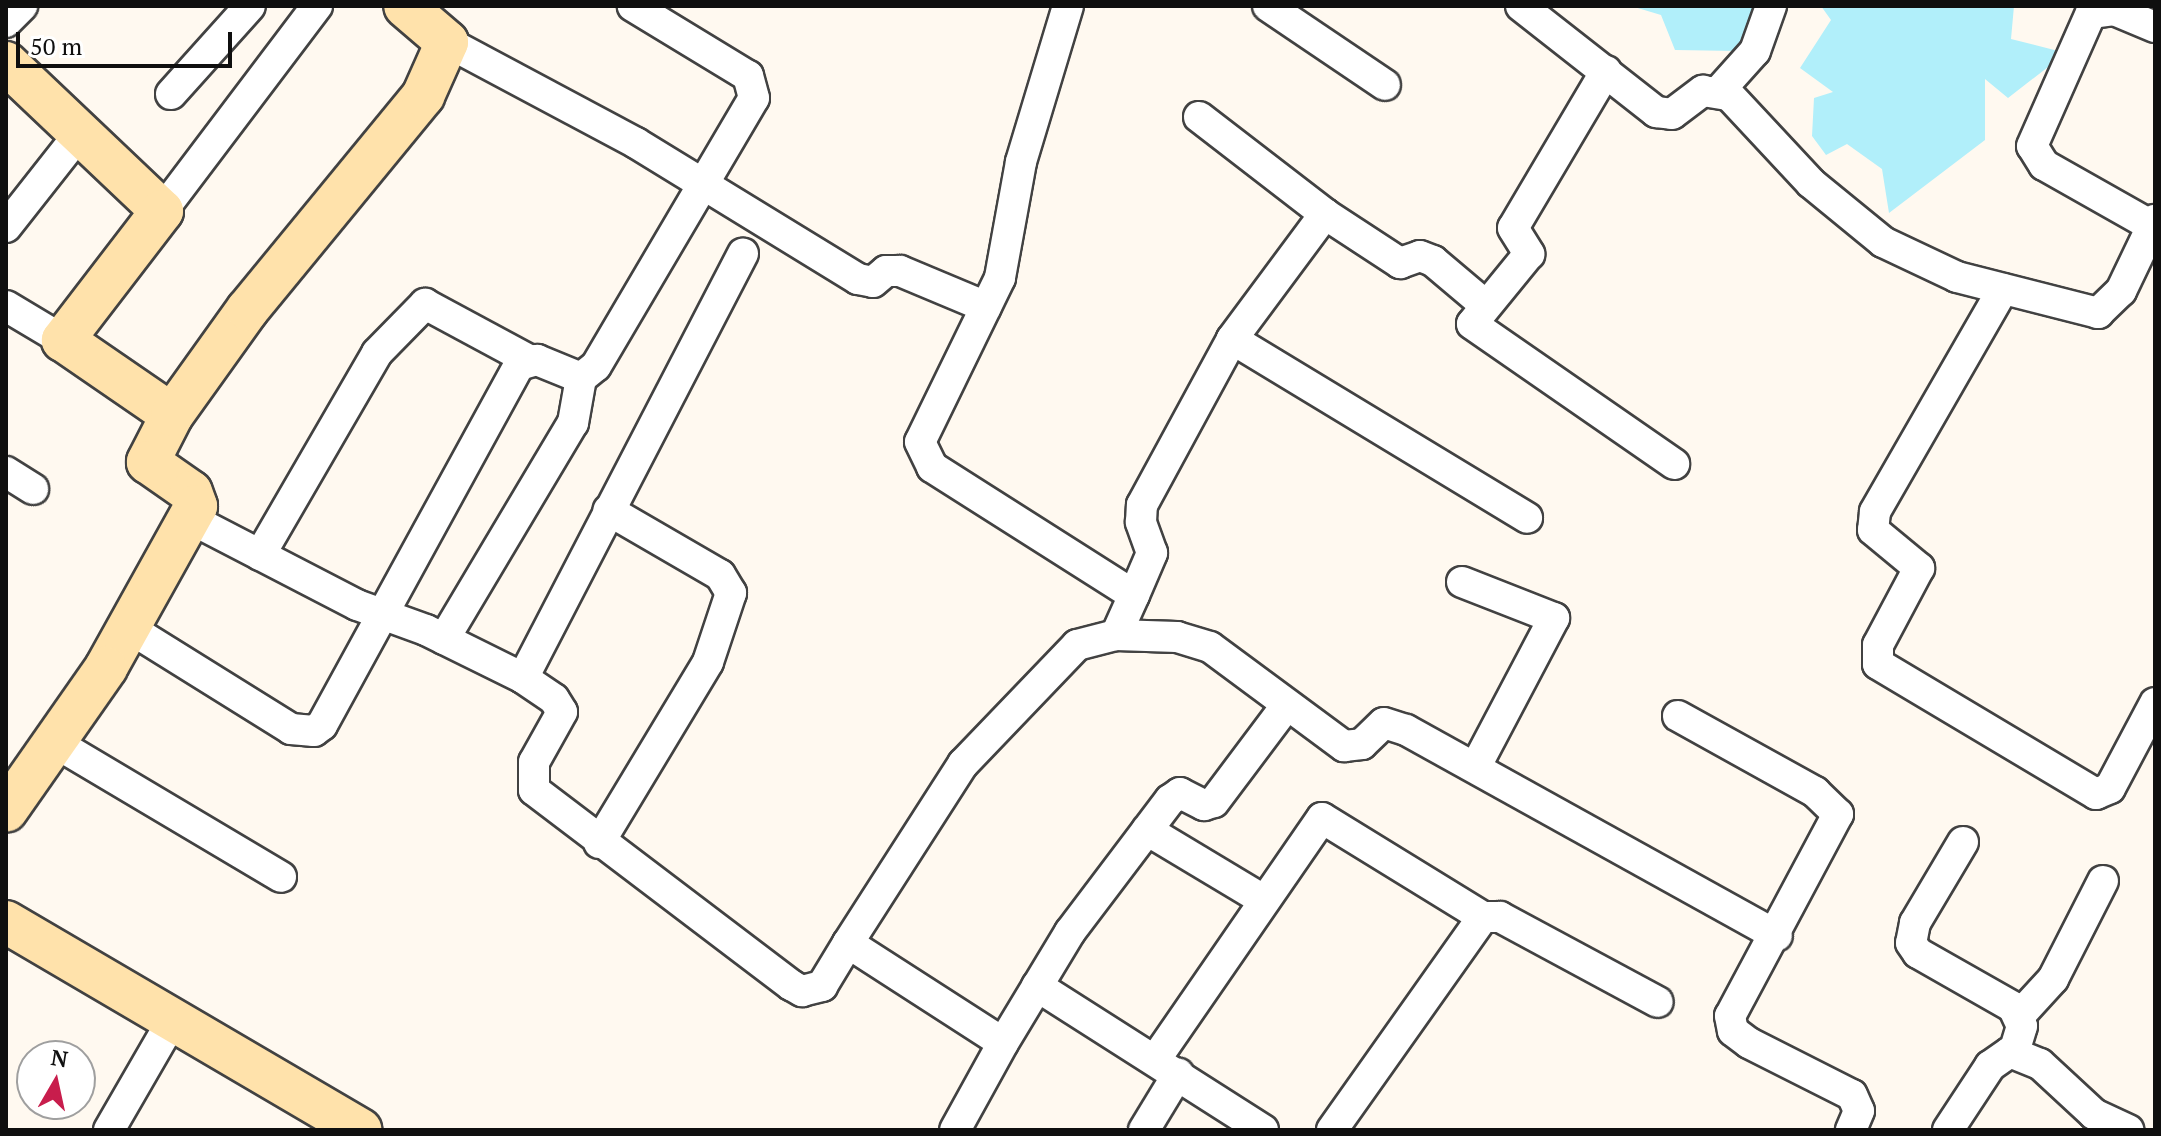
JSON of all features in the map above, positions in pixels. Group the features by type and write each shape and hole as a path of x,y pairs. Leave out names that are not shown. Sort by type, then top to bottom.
{"street":[{"path":"6,22 22,6"},
{"path":"171,94 250,6"},
{"path":"63,340 317,6"},
{"path":"444,639 573,423 581,378 596,366 754,98 754,85 633,6"},
{"path":"1068,6 1021,162 1008,251 986,307 924,427 923,455 1134,595"},
{"path":"1268,6 1385,85"},
{"path":"1521,6 1664,115 1703,91 1720,90 1755,51 1771,6"},
{"path":"1720,90 1811,183 1883,242 1931,268 2098,313 2121,291 2153,223 2044,165 2032,146 2091,13 2114,10 2155,27"},
{"path":"6,811 129,628 191,519 196,506 191,492 148,462 172,415 248,309 423,96 430,19 858,279 873,282 886,271 900,271 986,307"},
{"path":"6,63 162,211"},
{"path":"1606,71 1513,228 1529,254 1472,319 1474,328 1674,464"},
{"path":"1199,117 1325,214 1400,263 1420,256 1433,261 1484,304"},
{"path":"6,227 80,133"},
{"path":"1116,635 1152,553 1141,522 1142,505 1232,339 1325,214"},
{"path":"523,678 743,254"},
{"path":"2003,289 1875,512 1873,530 1919,568 1878,645 1878,664 2096,794 2110,788 2155,703"},
{"path":"260,555 377,353 425,304 527,359 581,378"},
{"path":"6,306 63,340 172,415"},
{"path":"1232,339 1527,518"},
{"path":"129,628 302,732 322,725 388,614 527,359"},
{"path":"6,472 33,489"},
{"path":"599,843 708,662 731,593 720,575 608,510"},
{"path":"191,519 357,605 388,614 523,678 562,712 534,762 534,790 599,843 802,991 822,986 963,764 1077,645 1116,635 1202,643 1344,746 1362,744 1384,723 1476,766 1777,936"},
{"path":"1462,582 1554,618 1476,766"},
{"path":"955,1130 1037,986 1147,830 1180,793 1214,802 1286,706"},
{"path":"1678,716 1815,792 1838,814 1777,936 1734,1006 1733,1031 1852,1095 1859,1111 1851,1130"},
{"path":"54,742 281,877"},
{"path":"1144,1130 1166,1067 1262,899 1316,821 1327,817 1483,917 1500,917 1658,1002"},
{"path":"1147,830 1262,899"},
{"path":"1963,842 1915,923 1911,943 1918,953 2020,1015"},
{"path":"2014,1053 2020,1015 2053,979 2103,881"},
{"path":"1332,1130 1483,917"},
{"path":"6,922 361,1130"},
{"path":"848,943 1003,1043"},
{"path":"1037,986 1263,1130"},
{"path":"109,1130 173,1019"},
{"path":"1948,1130 1990,1066 2014,1053"},
{"path":"2014,1053 2059,1077 2094,1114 2129,1130"}],"water":[{"path":"1631,6 1754,6 1760,14 1737,51 1675,50 1661,15"},
{"path":"1821,6 2014,6 2011,39 2066,53 2008,98 1985,79 1985,140 1889,213 1882,169 1847,144 1826,155 1812,136 1814,98 1833,92 1800,68 1831,20"}]}
